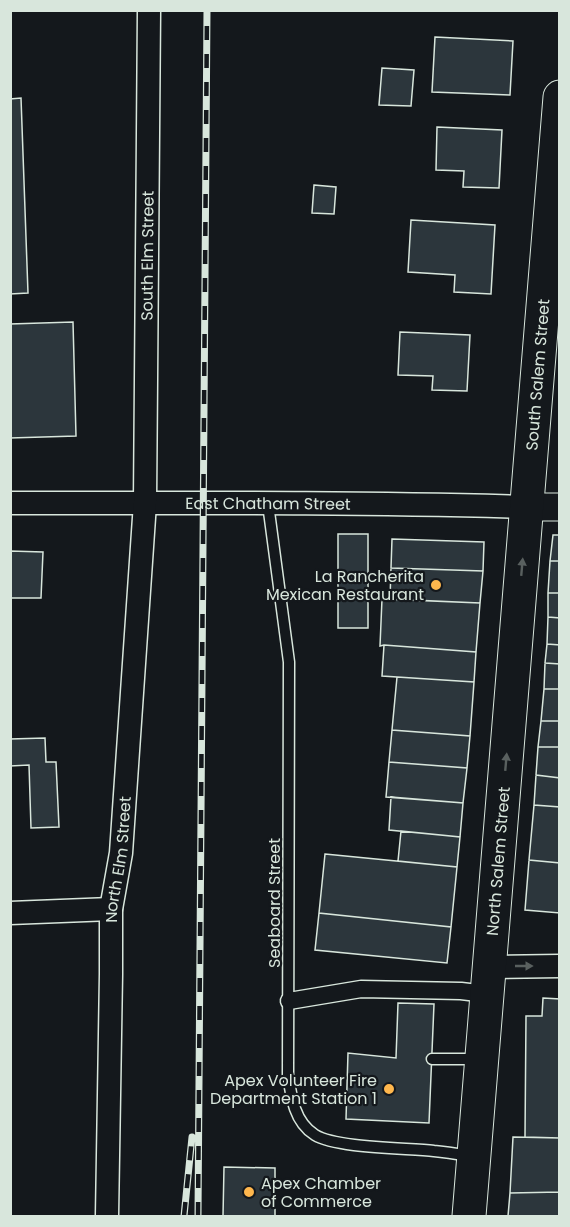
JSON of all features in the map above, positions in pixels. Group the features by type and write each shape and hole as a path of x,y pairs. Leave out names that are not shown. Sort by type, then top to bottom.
{"main road":[{"name":"South Salem Street","path":"527,507 560,97"},
{"name":"North Salem Street","path":"469,1216 527,507"}],"street":[{"name":"South Elm Street","path":"145,503 149,10"},
{"name":"East Chatham Street","path":"10,503 230,502 527,507"},
{"name":"North Elm Street","path":"106,1216 111,909 121,853 145,503"},
{"path":"527,507 560,507"},
{"path":"10,913 111,909"},
{"path":"289,1000 361,989 461,991 487,980 560,966"}],"lane":[{"name":"Seaboard Street","path":"268,504 289,662 288,1074 294,1110 303,1124 315,1135 360,1145 474,1156"},
{"path":"432,1059 481,1059"}],"building":[{"path":"435,37 513,41 510,95 432,92"},
{"path":"382,68 414,70 411,106 379,105"},
{"path":"21,98 28,293 10,294 10,99"},
{"path":"437,127 502,130 499,188 463,187 464,171 436,170"},
{"path":"314,185 336,187 334,214 312,213"},
{"path":"411,220 495,225 491,294 454,292 455,275 408,272"},
{"path":"73,322 76,436 10,438 10,324"},
{"path":"400,332 470,335 467,391 432,390 433,376 398,375"},
{"path":"338,534 368,534 368,628 338,628"},
{"path":"553,535 560,535 560,561 550,561"},
{"path":"392,539 484,542 483,571 391,568"},
{"path":"10,551 43,552 41,598 10,598"},
{"path":"550,561 560,561 560,593 548,593"},
{"name":"La Rancherita Mexican Restaurant","path":"391,568 483,571 480,603 390,599"},
{"path":"548,593 560,593 560,618 548,617"},
{"path":"382,599 480,603 476,652 380,646"},
{"path":"548,617 560,618 560,645 547,644"},
{"path":"547,644 560,645 560,664 545,663"},
{"path":"384,645 476,652 474,682 382,676"},
{"path":"545,663 560,664 560,689 544,689"},
{"path":"397,677 474,682 470,736 392,730"},
{"path":"544,689 560,689 560,721 541,721"},
{"path":"541,721 560,721 560,747 538,747"},
{"path":"392,730 470,736 467,768 389,762"},
{"path":"45,738 46,762 56,762 59,827 31,828 29,765 10,766 10,739"},
{"path":"538,747 560,747 560,778 536,775"},
{"path":"389,762 467,768 463,803 386,797"},
{"path":"536,775 560,778 560,807 534,805"},
{"path":"391,797 463,803 460,837 389,830"},
{"path":"534,805 560,807 560,863 529,860"},
{"path":"401,831 460,837 457,867 398,861"},
{"path":"325,854 457,867 451,927 319,913"},
{"path":"529,860 560,863 560,913 525,910"},
{"path":"319,913 451,927 447,963 315,950"},
{"path":"543,998 560,999 560,1138 525,1137 526,1016 542,1016"},
{"name":"Apex Volunteer Fire Department Station 1","path":"398,1003 434,1004 429,1123 346,1119 348,1053 396,1058"},
{"path":"513,1137 560,1138 560,1192 510,1193"},
{"name":"Apex Chamber of Commerce","path":"224,1167 275,1168 275,1216 223,1216"},
{"path":"560,1192 560,1216 508,1216 510,1193"}],"railway":[{"path":"198,1216 207,10"},
{"path":"184,1216 192,1137"}],"place":[{"name":"La Rancherita Mexican Restaurant","path":"436,585"},
{"name":"Apex Volunteer Fire Department Station 1","path":"389,1089"},
{"name":"Apex Chamber of Commerce","path":"249,1192"}]}
